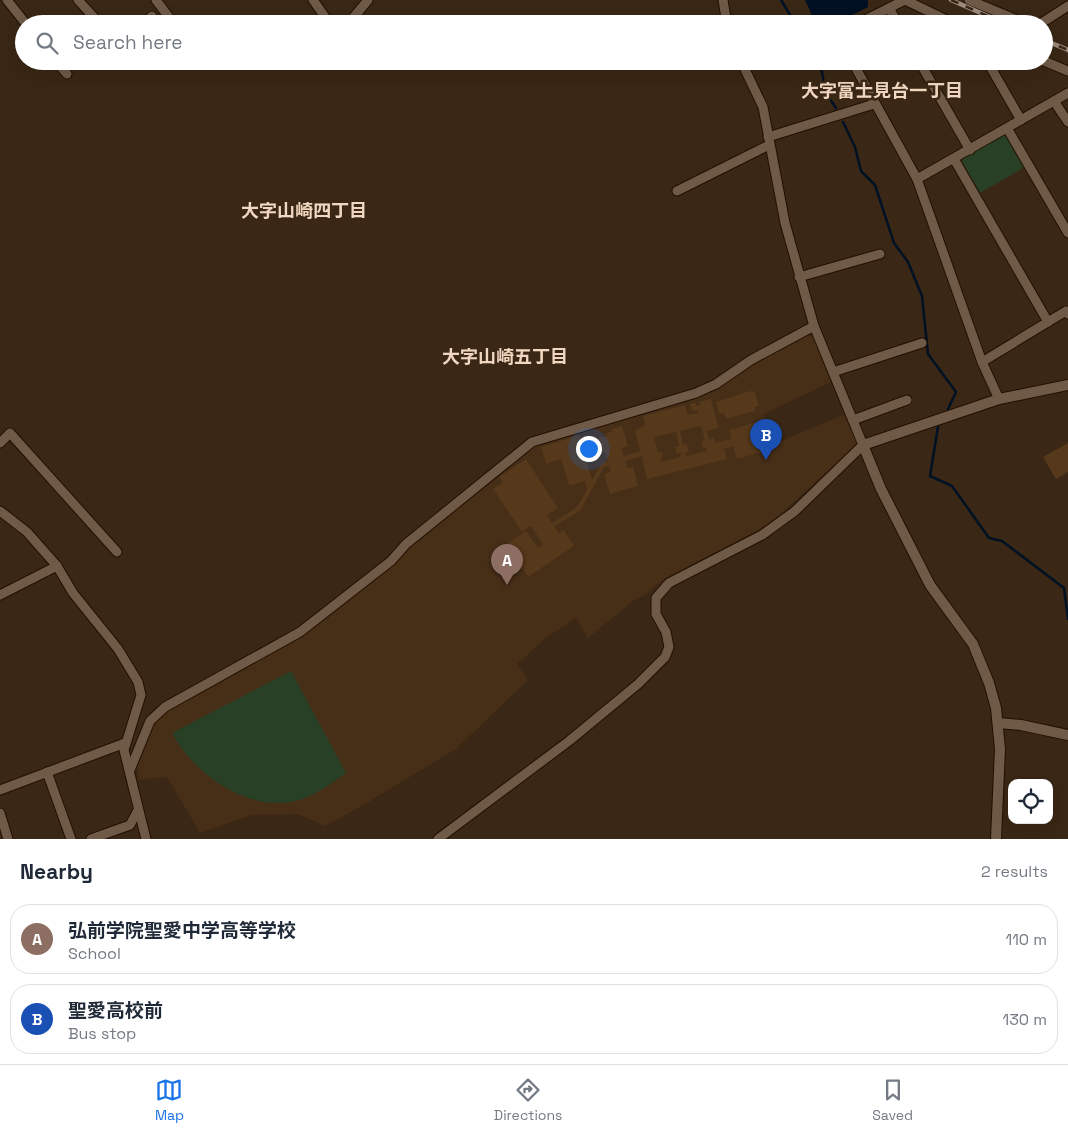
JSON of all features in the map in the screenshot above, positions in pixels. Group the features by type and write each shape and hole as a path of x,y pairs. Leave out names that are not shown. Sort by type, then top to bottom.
{"street":[{"path":"7,0 19,15"},
{"path":"78,0 92,15"},
{"path":"156,0 167,15"},
{"path":"313,0 324,15"},
{"path":"354,0 361,9"},
{"path":"356,15 368,0"},
{"path":"723,0 726,15"},
{"path":"874,15 904,0 936,15"},
{"path":"969,0 1005,15"},
{"path":"1053,16 1068,6"},
{"path":"888,8 892,15"},
{"path":"1053,65 1068,71"},
{"path":"64,70 67,74"},
{"path":"746,70 763,107 799,277 814,326 881,488 930,585 973,644 989,683 998,723 1000,749 996,839"},
{"path":"857,70 917,180 982,362 998,399"},
{"path":"924,70 970,150"},
{"path":"993,70 1022,120"},
{"path":"917,180 1068,93"},
{"path":"1054,101 1068,122"},
{"path":"677,191 769,141 874,104"},
{"path":"1007,128 1068,233"},
{"path":"954,159 1048,322"},
{"path":"799,277 880,254"},
{"path":"982,362 1066,311 1068,314"},
{"path":"130,770 150,720 165,707 300,632 391,561 406,544 532,442 696,393 716,384 751,360 814,326"},
{"path":"833,372 922,343"},
{"path":"438,839 569,741 638,684 665,657 669,647 666,632 656,614 656,598 669,583 762,535 795,511 863,445 998,399 1068,385"},
{"path":"853,420 907,400"},
{"path":"0,443 10,433 117,552"},
{"path":"0,511 26,532 57,566 73,593 118,649 138,682 141,695 124,750 146,839"},
{"path":"0,595 57,566"},
{"path":"998,723 1021,725 1068,735"},
{"path":"0,790 125,743"},
{"path":"46,772 71,839"},
{"path":"91,839 130,825 138,810"},
{"path":"0,813 8,839"}],"shaded area":[{"path":"804,335 814,337 831,382 764,414 774,444 845,414 858,443 775,519 758,530 664,579 645,595 634,600 588,638 576,618 546,638 517,664 528,680 456,749 362,806 325,826 298,814 252,815 200,833 167,777 139,780 137,767 138,737 153,714 281,642 530,446 713,390 739,370"}],"green space":[{"path":"1003,134 1007,136 1025,167 980,193 962,162 964,158"},
{"path":"291,671 346,773 315,793 295,801 277,803 259,801 241,795 208,775 182,748 172,733"}],"water":[{"path":"805,0 868,0 868,7 852,15 812,15"}],"building":[{"path":"750,391 755,392 759,406 755,407 755,411 726,419 724,413 719,414 716,402"},
{"path":"711,399 719,428 707,431 709,439 714,438 715,443 731,439 729,430 757,422 765,451 737,459 733,446 724,449 727,459 647,479 642,456 625,461 628,468 633,467 638,486 610,494 604,474 611,472 609,466 604,467 580,511 554,526 559,533 564,530 574,546 528,577 506,544 526,531 538,548 543,544 531,526 522,532 493,489 503,482 499,477 526,459 558,508 547,515 552,523 577,507 587,490 585,481 569,486 561,459 546,464 541,447 579,435 592,480 602,463 608,461 605,452 599,454 595,439 607,436 606,433 612,432 611,429 622,426 628,446 621,448 624,456 640,451 635,430 645,426 643,416 685,405 688,415 698,413 697,410 692,411 690,404 701,405 699,402","holes":["701,426 705,440 701,441 703,448 706,447 707,451 686,456 685,453 689,452 687,444 683,445 680,431","676,432 679,446 675,447 677,454 681,453 681,457 661,462 660,459 663,458 662,451 658,452 654,437"]},
{"path":"1068,443 1068,472 1056,479 1043,457"}],"waterway":[{"path":"781,0 790,15"},
{"path":"821,70 825,90 836,108"},
{"path":"843,122 855,147 861,171 875,185 894,243 908,262 922,296 928,354 956,392 948,409"},
{"path":"938,427 930,476 952,486 989,538 1002,541 1064,588 1068,619"}],"railway":[{"path":"951,0 985,15"},
{"path":"1053,44 1068,50"}],"place":[{"name":"聖愛高校前","path":"766,460"},
{"name":"弘前学院聖愛中学高等学校","path":"507,585"}],"district":[{"name":"大字富士見台一丁目","path":"882,90"},
{"name":"大字山崎四丁目","path":"304,210"},
{"name":"大字山崎五丁目","path":"505,356"}]}
